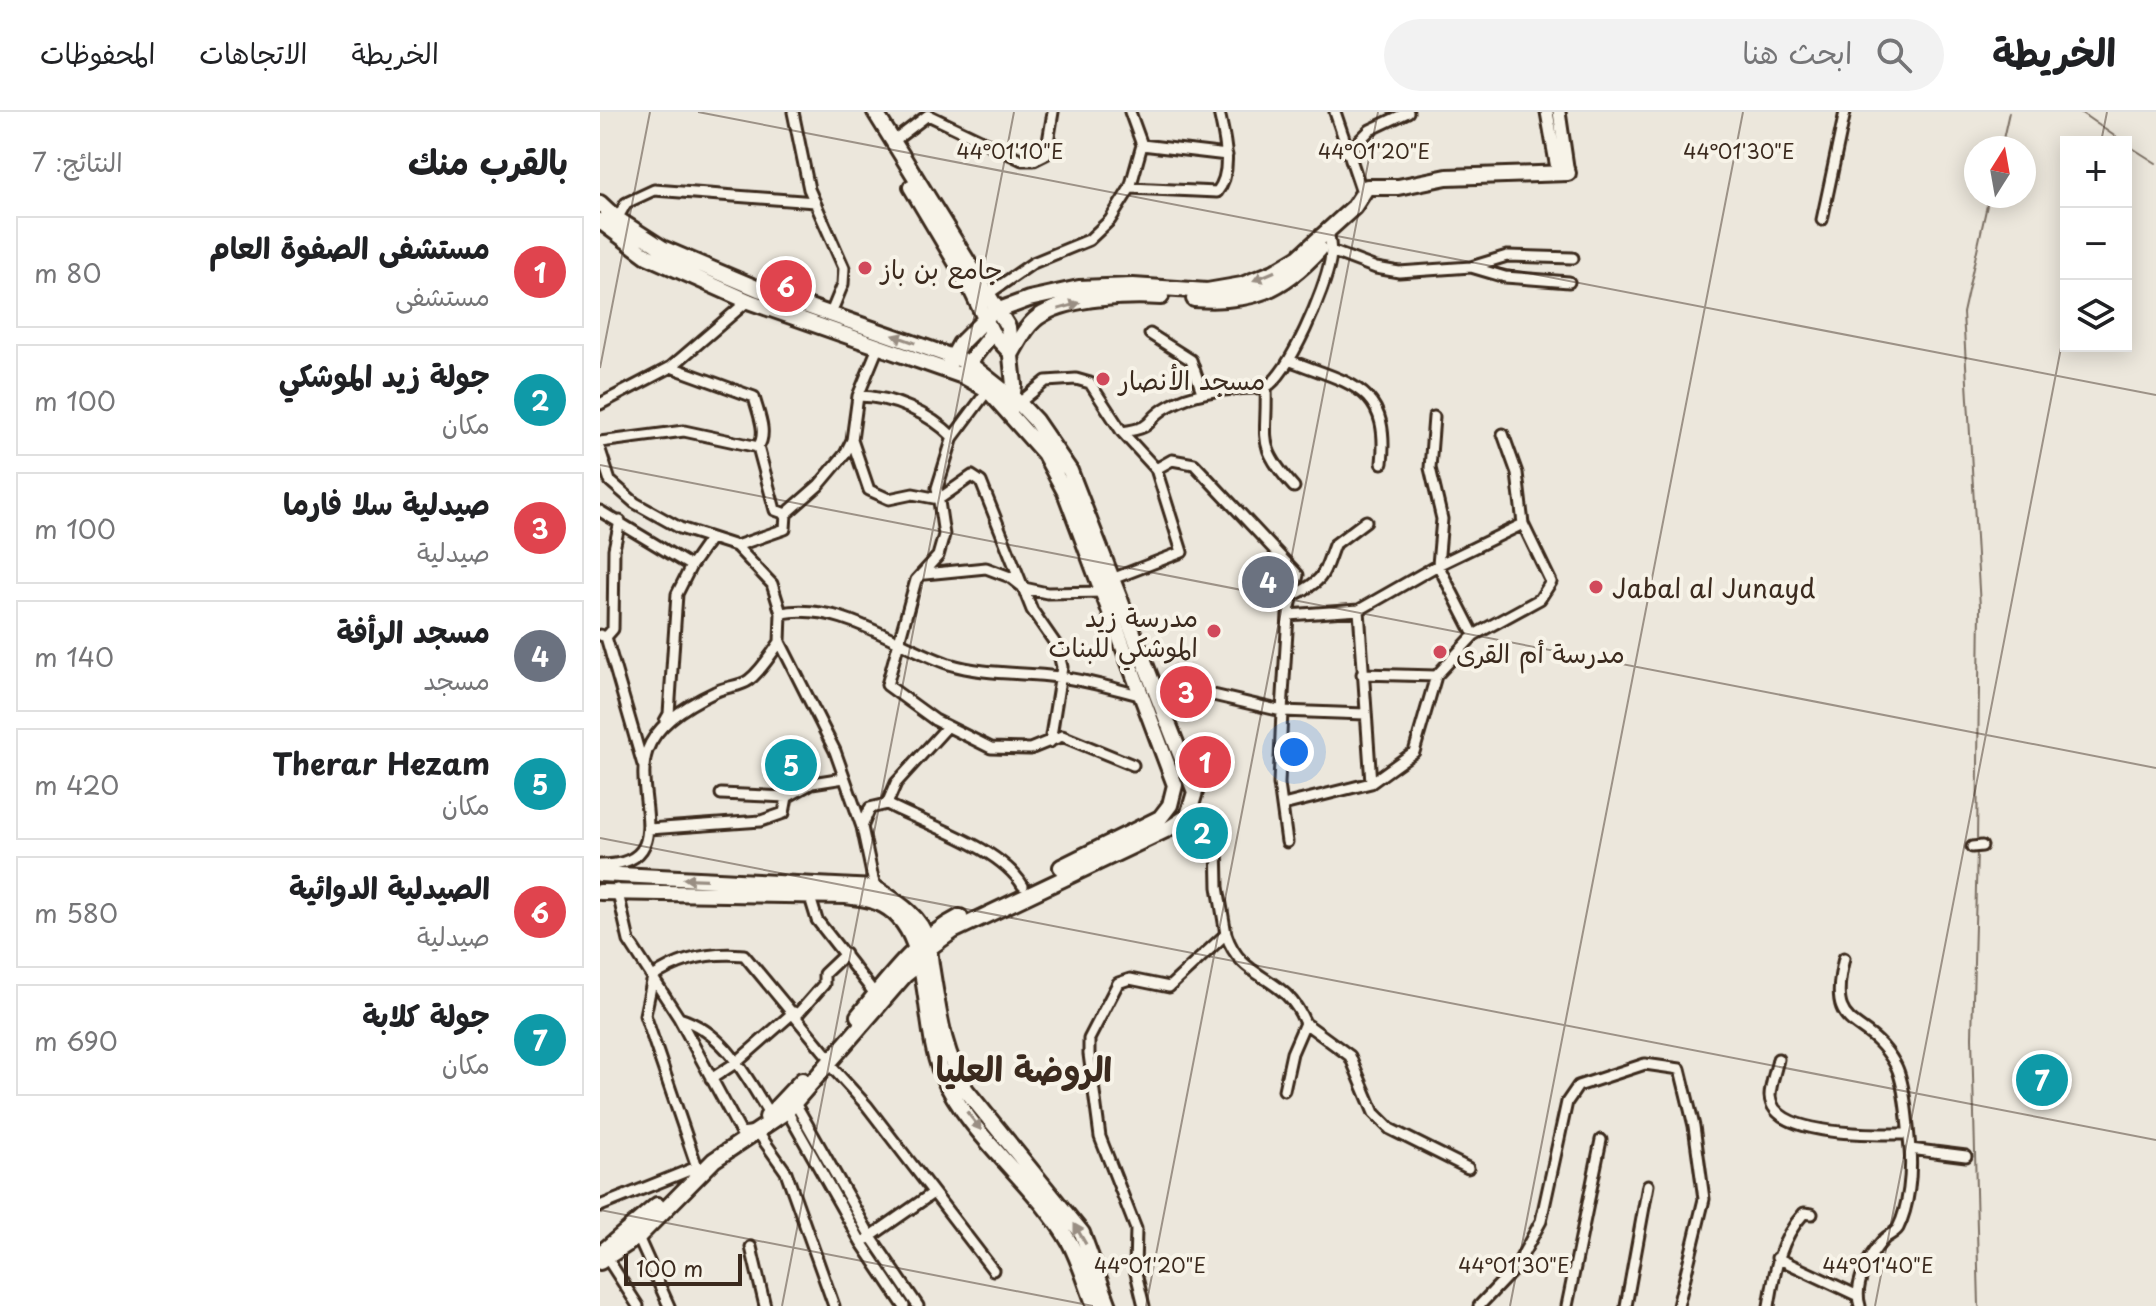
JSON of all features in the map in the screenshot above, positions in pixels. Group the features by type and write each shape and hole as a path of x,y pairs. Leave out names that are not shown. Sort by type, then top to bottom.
{"main road":[{"path":"867,112 991,314 1008,327 1014,406"},
{"path":"875,112 988,294 992,333 965,369"},
{"path":"949,363 991,314 1079,288 1133,286 1207,291 1242,285 1299,257 1354,207 1367,187 1398,187 1447,177 1563,174"},
{"path":"600,203 617,219 662,248 965,369 1014,406"},
{"path":"600,221 647,256 748,301 879,345 949,363"},
{"path":"1012,353 1024,332 1043,314 1086,301 1144,296 1217,301 1250,297 1282,285 1323,246 1327,230"},
{"path":"992,333 1012,353"},
{"path":"602,1258 638,1237 714,1160 791,1107 875,994 923,950 953,931 1168,829 1188,816 1195,792 1149,694 1108,586 1070,471 1035,420 988,390 965,369"},
{"path":"602,1258 741,1133 770,1115 905,975 941,927 1155,821 1168,810 1175,785 1149,694"},
{"path":"607,875 875,888 914,917 951,1066 966,1090 1082,1233 1109,1306"},
{"path":"600,892 809,894 876,902 905,923 923,950 941,1071 956,1098 1070,1243 1095,1306"}],"street":[{"path":"793,112 809,189 844,268 843,284 831,313"},
{"path":"894,141 928,115 1022,160 1034,160 1046,154 1053,112"},
{"path":"988,294 1033,263 1089,240 1110,220 1130,188 1142,145 1130,112"},
{"path":"1130,188 1212,195 1224,183 1227,155 1219,112"},
{"path":"1335,112 1362,192"},
{"path":"1347,153 1370,130 1408,112"},
{"path":"1547,112 1563,174"},
{"path":"1559,112 1563,174"},
{"path":"1822,220 1845,112"},
{"path":"1142,145 1227,155"},
{"path":"617,219 626,203 654,190 815,202"},
{"path":"1294,487 1275,466 1263,441 1266,387 1291,361 1325,281 1331,251 1327,230"},
{"path":"1331,251 1376,268 1399,272 1471,267 1507,256 1573,258"},
{"path":"1471,267 1505,277 1569,282"},
{"path":"600,404 671,367 761,290"},
{"path":"1150,334 1191,360 1202,392"},
{"path":"879,345 858,396 852,440 869,490 889,499 913,494 939,499 972,476 977,477 1032,610 1057,646 1062,667 1050,742"},
{"path":"1291,361 1350,384 1369,398 1381,415 1385,438 1382,463"},
{"path":"671,367 754,397 761,424 762,441 758,447 775,510 786,514"},
{"path":"925,574 986,568 1010,577 1024,588 1047,593 1108,586 1182,552 1156,469 1122,432 1090,383 1076,379 1046,381 1014,406"},
{"path":"1122,432 1146,429 1169,406 1202,392 1266,387"},
{"path":"988,390 953,437 937,488 944,535 938,556 925,574 916,580 887,685 947,727 991,748 1030,749 1062,736 1133,765"},
{"path":"858,396 908,408 931,419 953,437"},
{"path":"1434,417 1430,468 1442,519 1438,565 1474,635"},
{"path":"600,442 684,431 758,447"},
{"path":"1283,805 1371,783 1414,752 1436,676 1474,635 1540,599 1548,591 1551,582 1523,524 1517,473 1503,434"},
{"path":"736,546 785,529 786,514 819,485 852,440"},
{"path":"600,450 610,481 635,503 680,528 736,546 772,584 781,613 780,642 835,751 862,827 875,888"},
{"path":"1156,469 1172,460 1194,464 1298,575 1296,594 1288,615 1282,711 1279,784 1287,842"},
{"path":"600,511 691,566"},
{"path":"620,521 614,549 613,629 603,636 645,773"},
{"path":"1296,594 1317,583 1328,568 1334,545 1366,521"},
{"path":"1288,615 1359,610 1438,565 1523,524"},
{"path":"600,865 631,859 644,849 649,829 645,773 647,751 669,714 677,594 691,566 710,539"},
{"path":"781,613 799,609 830,613 949,664 993,673 1059,677 1149,694 1183,688 1282,711 1365,714"},
{"path":"1359,610 1371,783"},
{"path":"664,724 716,691 747,681 780,642"},
{"path":"1362,674 1436,676"},
{"path":"887,804 896,783 947,727"},
{"path":"721,794 787,797 812,783 844,778"},
{"path":"649,829 761,821 784,813 787,797"},
{"path":"862,827 870,808 887,804 985,850 1013,871 1023,886"},
{"path":"1217,843 1218,887 1226,934 1236,958 1281,988 1305,1023 1350,1056 1374,1113 1390,1129 1468,1168"},
{"path":"607,875 618,892 629,941 679,1018 741,1133 757,1131 786,1172 834,1306"},
{"path":"809,894 817,920 875,994"},
{"path":"1144,1306 1135,1269 1136,1229 1100,1137 1089,1039 1118,983 1130,979 1169,987 1226,934"},
{"path":"711,1079 737,1062 795,1014 825,982 824,974 845,954"},
{"path":"600,1206 697,1167 645,1015 653,977 669,966 703,955 744,955 795,1014 993,1270"},
{"path":"1844,958 1837,990 1839,1007 1893,1060 1899,1072 1910,1149 1908,1194 1897,1230 1884,1239 1864,1270 1856,1295 1860,1306"},
{"path":"679,1018 708,1030 737,1062 770,1115"},
{"path":"1284,1090 1292,1053 1305,1023"},
{"path":"1778,1059 1770,1098 1775,1110 1786,1117 1835,1134 1907,1134"},
{"path":"1479,1306 1516,1267 1541,1221 1567,1102 1578,1086 1645,1064 1680,1069 1694,1126 1704,1199 1678,1306"},
{"path":"791,1107 871,1237 918,1306"},
{"path":"791,1107 861,1242 904,1306"},
{"path":"1567,1306 1601,1140"},
{"path":"1910,1149 1966,1156"},
{"path":"1626,1306 1648,1185"},
{"path":"861,1242 933,1193"},
{"path":"1769,1306 1777,1258 1790,1228 1804,1213 1812,1214"},
{"path":"638,1237 669,1306"},
{"path":"751,1247 765,1306"},
{"path":"602,1258 638,1306"},
{"path":"1777,1258 1856,1295"}],"waterway":[{"path":"2004,136 2009,112"},
{"path":"2080,112 2114,136"},
{"path":"2132,148 2156,163"},
{"path":"1977,843 1980,607 1963,313 1986,208"},
{"path":"1977,850 1972,1037 1979,1306"}],"place":[{"name":"جامع بن باز","path":"865,268"},
{"name":"الصيدلية الدوائية","path":"786,286"},
{"name":"مسجد الأنصار","path":"1103,379"},
{"name":"مسجد الرأفة","path":"1268,582"},
{"name":"Jabal al Junayd","path":"1596,587"},
{"name":"مدرسة زيد الموشكي للبنات","path":"1214,631"},
{"name":"مدرسة أم القرى","path":"1440,652"},
{"name":"صيدلية سلا فارما","path":"1186,692"},
{"name":"مستشفى الصفوة العام","path":"1205,762"},
{"name":"Therar Hezam","path":"791,765"},
{"name":"جولة زيد الموشكي","path":"1202,833"},
{"name":"جولة كلابة","path":"2042,1080"}],"district":[{"name":"الروضة العليا","path":"1024,1068"}]}
